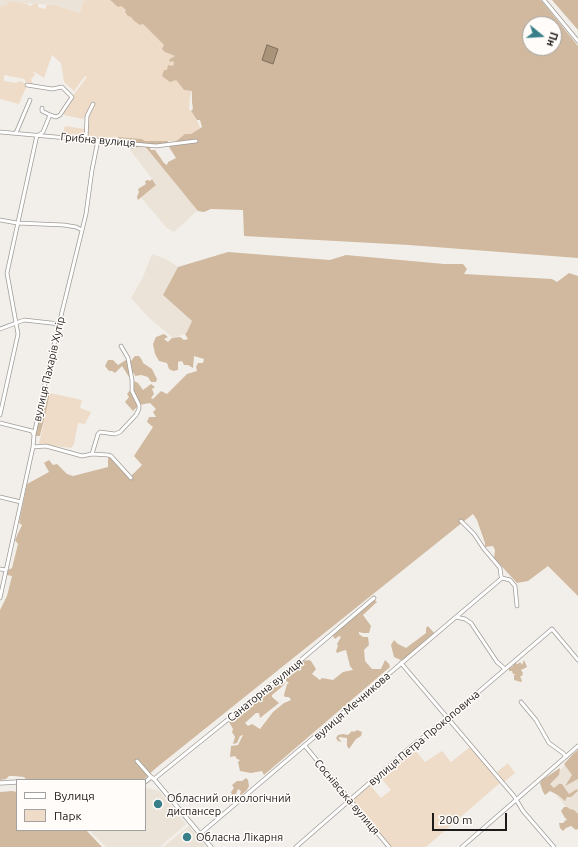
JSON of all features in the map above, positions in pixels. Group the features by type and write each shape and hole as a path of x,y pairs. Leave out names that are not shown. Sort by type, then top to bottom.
{"street":[{"path":"544,0 578,41"},
{"path":"27,85 52,89 62,87 72,97 60,115 56,117 42,111 42,108"},
{"path":"16,133 30,100"},
{"path":"86,140 88,114 93,104"},
{"path":"43,134 50,115"},
{"name":"Грибна вулиця","path":"0,132 38,135 43,134 86,140 156,146 196,141"},
{"path":"0,415 18,339 17,324 7,274 17,223 38,135"},
{"name":"вулиця Пахарів Хутір","path":"0,598 33,448 34,434 82,230 98,140"},
{"path":"0,220 17,223 64,225 76,227 82,230"},
{"path":"0,329 27,320 60,324"},
{"path":"92,454 100,432 114,434 120,432 136,415 139,409 139,405 132,391 132,380 128,358 121,346"},
{"path":"0,423 32,431 34,434"},
{"path":"33,448 46,446 82,456 92,454 108,455 111,456 131,478"},
{"path":"0,498 21,502"},
{"path":"461,521 474,534 500,568 502,578 510,580 515,586 517,606"},
{"path":"0,569 6,570"},
{"name":"вулиця Мечникова","path":"200,834 502,578"},
{"name":"Санаторна вулиця","path":"146,781 288,671 374,598"},
{"path":"456,617 465,619 471,623 497,662 505,669"},
{"name":"вулиця Петра Прокоповича","path":"296,847 413,745 448,718 552,629 578,660"},
{"path":"401,663 554,847"},
{"path":"521,702 536,720 549,743 563,752 566,757"},
{"name":"Соснівська вулиця","path":"305,746 389,847"},
{"path":"462,847 578,746"},
{"path":"137,761 211,847"},
{"path":"0,783 16,782"},
{"path":"547,847 551,843"}],"shaded area":[{"path":"0,0 84,0 80,13 54,5 18,3 11,1 4,6 0,6"},
{"path":"110,0 541,0 554,16 522,16 522,56 562,56 562,26 578,46 578,258 409,245 244,236 243,210 211,209 204,212 198,211 144,145 132,149 129,146 129,143 120,142 118,137 142,139 145,141 168,141 167,145 148,145 151,150 155,150 167,165 168,162 176,158 169,147 185,134 191,134 202,127 200,120 197,120 191,111 193,109 192,91 184,90 176,80 170,82 162,76 164,70 167,70 168,65 172,66 174,64 173,61 169,61 175,56 165,52 162,49 164,45 143,24 140,25 128,16 125,12 126,10 121,6 118,7"},
{"path":"552,0 578,0 578,30"},
{"path":"267,45 278,49 273,64 262,60"},
{"path":"144,145 198,210 174,232 167,228 141,198 156,184 130,150"},
{"path":"152,179 156,185 138,200 138,189 146,184 145,181 150,181"},
{"path":"228,252 330,260 346,255 444,264 463,264 467,269 464,274 552,279 557,282 569,273 578,276 578,596 548,566 528,581 517,583 494,558 495,550 493,546 485,547 477,520 473,514 144,779 26,779 24,777 9,776 6,779 0,780 0,610 7,596 12,576 7,575 8,570 12,568 18,544 15,540 22,525 19,523 27,484 49,472 44,463 49,460 53,465 57,464 67,474 73,476 108,467 108,457 111,456 131,476 142,465 134,456 153,427 147,422 149,417 156,417 153,412 156,409 150,403 139,405 133,411 125,402 129,397 127,394 131,389 132,380 138,383 143,390 151,384 155,387 152,389 154,394 151,398 153,399 161,391 167,394 187,374 197,371 196,367 198,363 203,363 204,359 194,356 193,368 188,365 184,365 182,361 178,362 178,370 173,371 169,369 167,363 159,361 155,354 153,344 156,337 164,334 168,337 164,339 168,342 172,338 180,337 184,340 188,339 185,334 192,321 163,295 178,267"},
{"path":"152,254 166,259 178,267 163,295 192,321 187,333 172,337 148,317 131,298 143,277"},
{"path":"135,356 139,356 143,363 152,369 157,379 156,382 151,382 148,377 141,375 135,376 134,373 129,377 122,366 115,373 109,371 105,366 108,360 113,360 118,365 126,360 131,361"},
{"path":"46,392 50,392 46,412 40,436 36,436 35,434"},
{"path":"374,599 377,602 363,615 371,626 369,633 359,632 359,634 363,637 368,637 369,645 364,650 365,661 372,669 381,669 385,660 390,667 264,775 262,771 251,773 240,771 238,762 240,760 235,756 230,757 231,746 238,745 243,735 240,736 237,743 233,744 235,737 229,722 282,681 285,683 284,685 272,695 272,697 279,703 260,718 259,713 256,713 245,723 248,726 252,724 260,729 273,712 284,703 291,700 289,697 285,697 284,695 287,684 289,683 286,681 287,674 302,661 311,661 316,669 312,674 320,680 322,678 333,680 343,672 353,670 350,666 346,650 337,653 336,651 338,646 337,644 341,637 339,636 335,639 332,635"},
{"path":"428,626 435,634 403,661 394,657 391,645 394,640 406,648 426,633 426,628"},
{"path":"524,660 527,667 521,670 523,673 522,676 520,676 522,681 514,680 514,675 516,674 509,671 509,668 515,663 518,664 520,662 522,665"},
{"path":"357,730 362,732 361,736 356,739 349,749 347,746 347,738 339,737 342,742 338,741 336,738 338,735 348,735 352,731 354,732"},
{"path":"578,750 578,779 565,786 572,775 564,764"},
{"path":"578,753 578,821 546,783"},
{"path":"560,768 559,775 550,784 554,788 559,784 562,784 569,794 577,789 578,791 571,797 567,797 565,801 550,791 545,795 540,783"},
{"path":"246,778 249,786 247,790 239,797 241,791 238,789 236,794 232,795 231,792 234,788 232,785 237,781 242,781"},
{"name":"Обласний онкологічний диспансер","path":"146,787 159,791 186,824 160,847 106,847 90,831 146,831"},
{"path":"0,792 16,792 16,831 87,831 102,847 0,847"},
{"path":"564,807 574,810 578,814 578,829 576,830 571,826 563,831 560,828 559,823 563,823 567,819 561,811"},
{"name":"Обласна Лікарня","path":"189,826 206,847 163,847"}],"green space":[{"path":"84,0 110,0 121,6 133,20 143,24 164,45 162,49 175,56 173,61 174,64 172,66 176,80 184,90 192,91 189,109 197,120 200,128 191,134 185,134 178,141 145,141 142,139 120,137 107,138 62,136 65,126 85,129 89,111 83,119 64,115 63,112 71,98 87,77 85,76 74,91 64,82 61,63 52,55 44,78 33,71 35,75 31,79 33,84 27,84 24,79 4,75 4,81 17,83 18,81 27,85 19,104 0,99 0,6 4,6 11,1 30,6 33,4 38,4 38,7 46,9 46,5 54,5 80,13"},
{"path":"50,393 82,400 80,408 91,412 85,424 78,423 74,444 71,448 39,444"},
{"path":"470,747 500,783 426,847 391,847 353,799 369,784 381,798 391,790 379,776 413,748 425,762 442,751 451,762"},
{"path":"508,763 515,773 504,782 497,772"}],"place":[{"name":"Обласний онкологічний диспансер","path":"158,804"},
{"name":"Обласна Лікарня","path":"187,837"}]}
